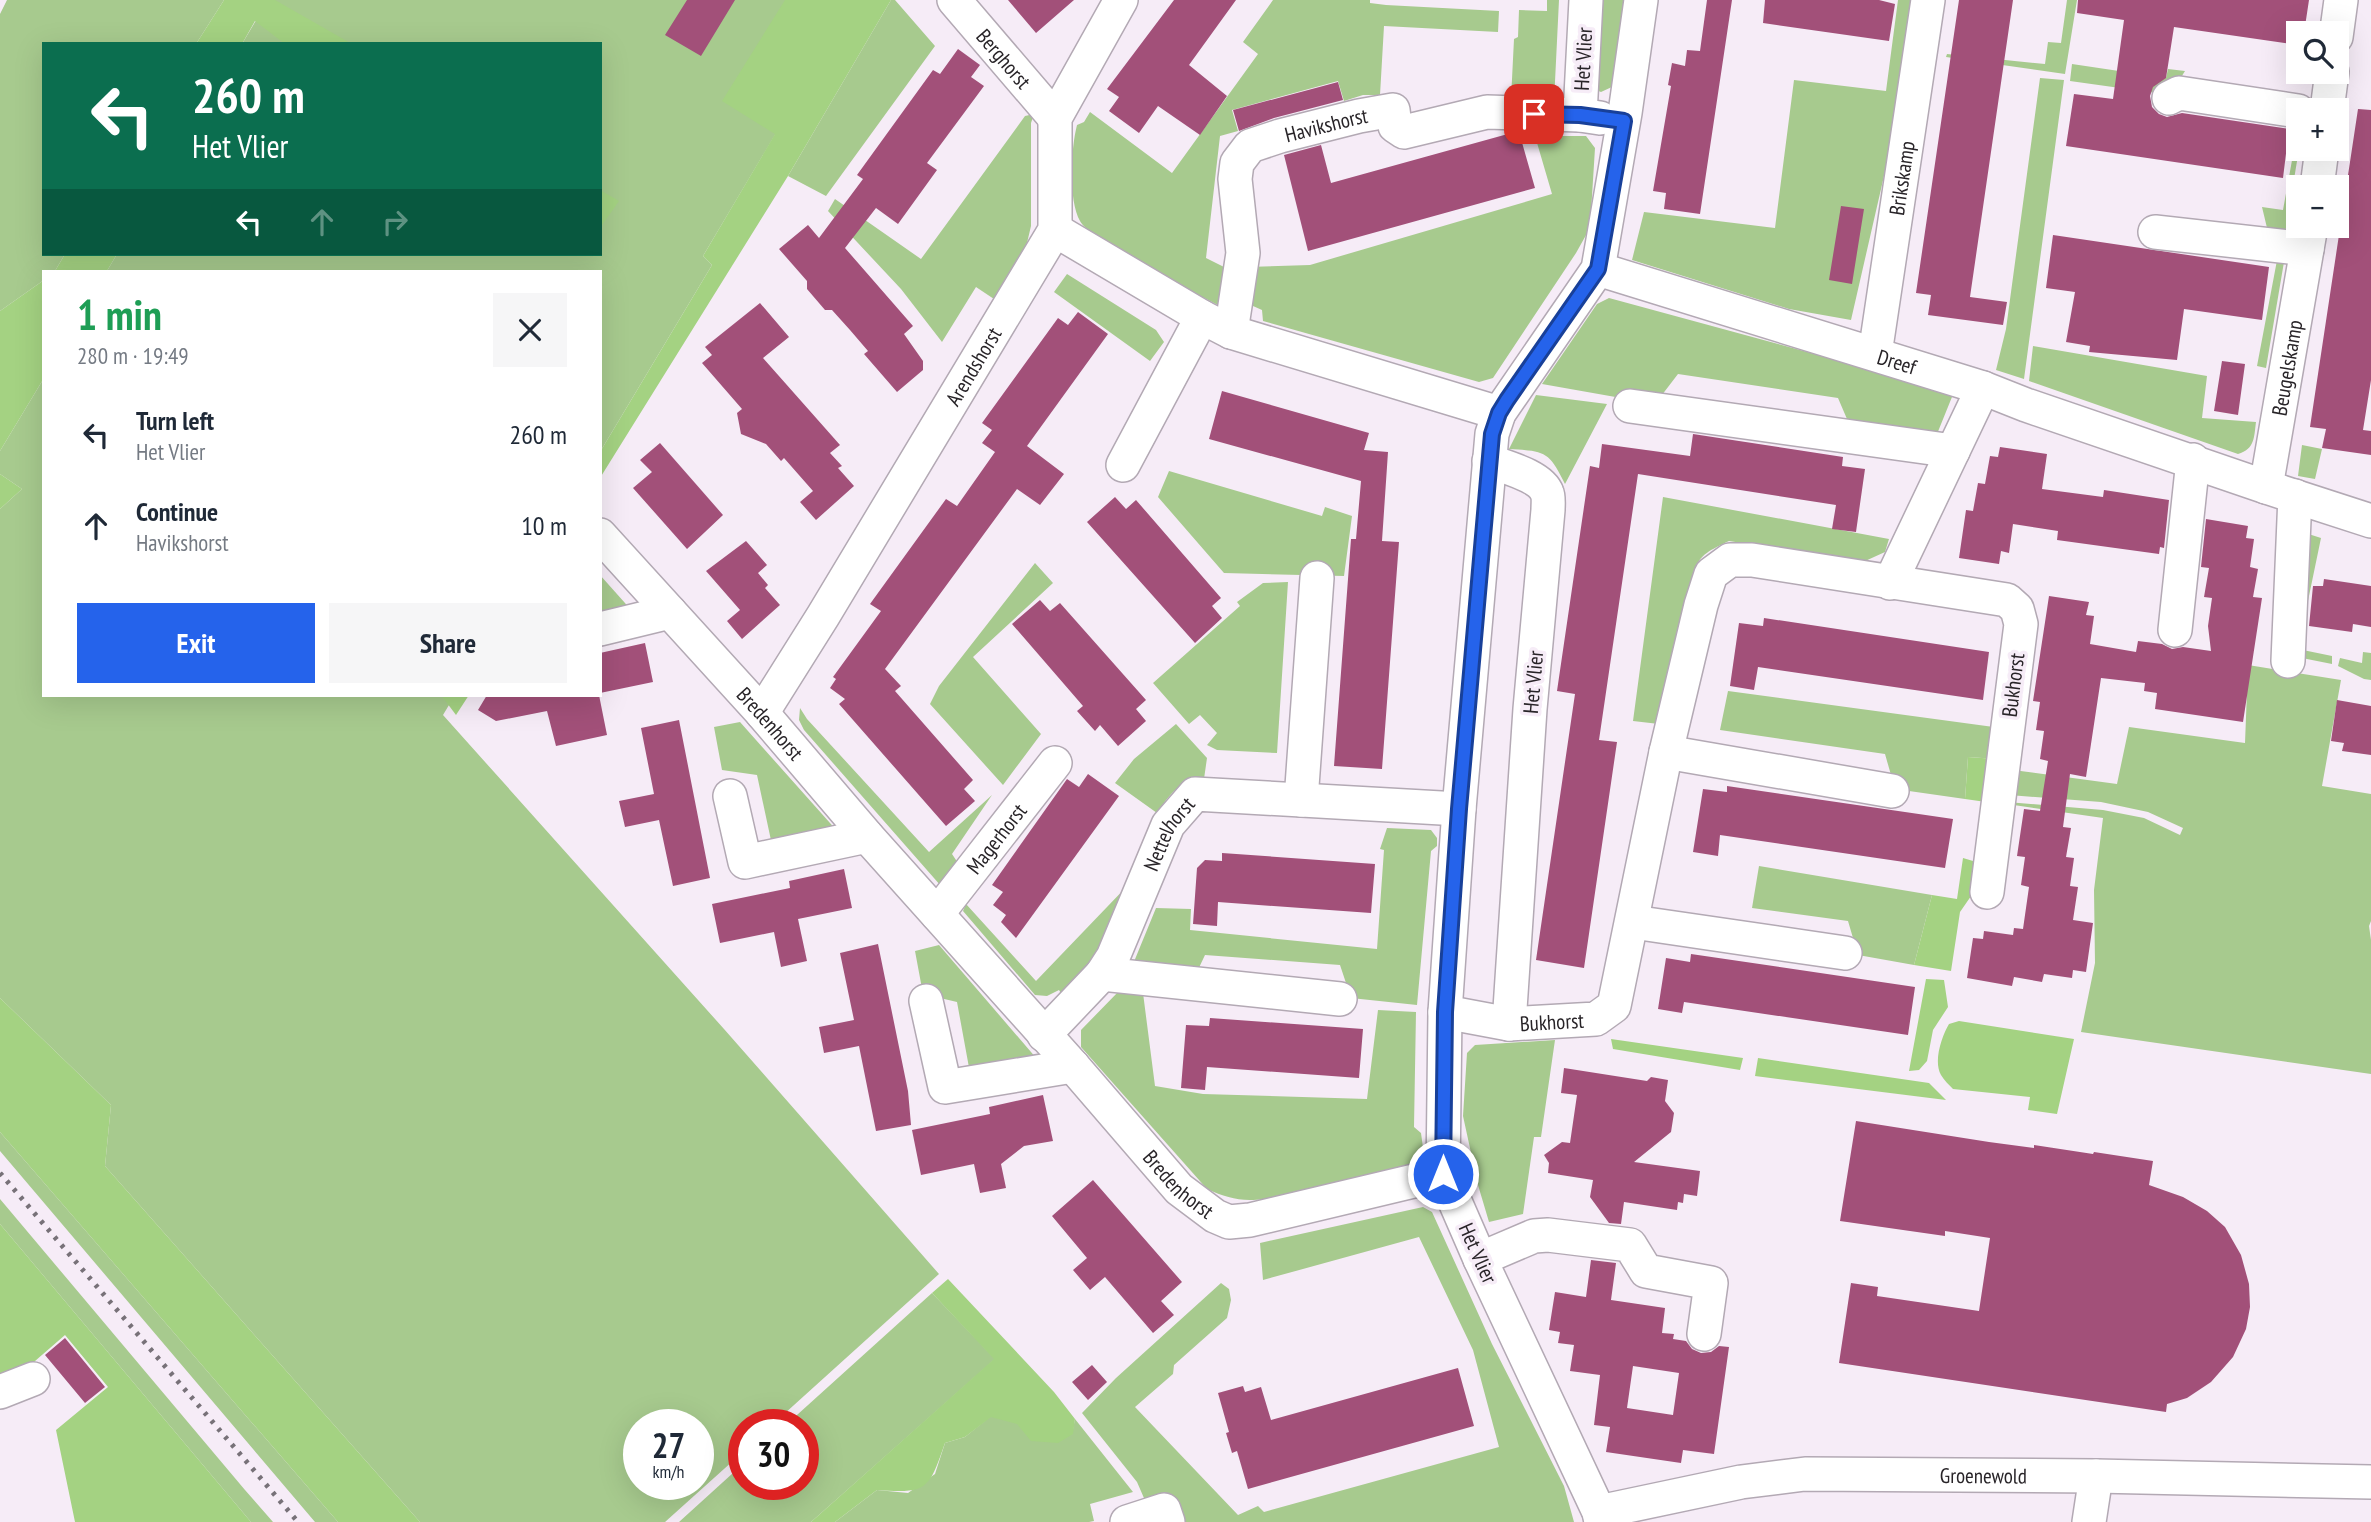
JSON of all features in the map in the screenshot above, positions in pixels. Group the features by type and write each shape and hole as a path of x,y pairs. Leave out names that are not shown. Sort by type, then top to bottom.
{"street":[{"name":"Berghorst","path":"954,0 1055,118"},
{"path":"1121,0 1055,118 1055,230 1231,332 1499,413"},
{"name":"Het Vlier","path":"1586,0 1580,115 1624,121"},
{"name":"Het Vlier","path":"1600,1517 1443,1174 1445,1012 1459,809 1492,434 1499,413 1598,269 1624,121 1641,0"},
{"name":"Brikskamp","path":"1875,354 1928,0"},
{"path":"2338,21 2341,0"},
{"path":"2169,98 2179,93 2286,109"},
{"name":"Havikshorst","path":"1231,332 1243,253 1237,163 1250,146 1280,135 1393,110 1395,126 1404,132 1487,112 1580,115"},
{"name":"Arendshorst","path":"762,713 1055,230"},
{"name":"Beugelskamp","path":"2155,232 2286,236"},
{"name":"Beugelskamp","path":"2281,491 2309,238"},
{"name":"Dreef","path":"1598,269 1983,388 2026,405 2371,521"},
{"path":"1123,466 1202,317"},
{"path":"1890,583 1983,388"},
{"path":"1630,405 1953,451"},
{"path":"2175,630 2193,460"},
{"name":"Het Vlier","path":"1489,461 1538,481 1547,493 1548,510 1529,723 1509,1024"},
{"path":"2281,491 2288,661"},
{"name":"Bredenhorst","path":"602,537 762,713 1179,1189 1215,1216 1229,1222 1275,1216 1443,1174"},
{"name":"Bukhorst","path":"1445,1012 1509,1024 1596,1019 1614,1006 1701,605 1711,574 1730,560 1752,560 2007,600 2017,609 2021,624 1987,892"},
{"path":"1301,800 1317,578"},
{"path":"602,628 670,611"},
{"path":"1667,752 1892,791"},
{"name":"Magerhorst","path":"937,914 1055,763"},
{"name":"Nettelhorst","path":"1044,1035 1102,974 1113,957 1168,825 1195,794 1459,809"},
{"path":"730,796 745,862 867,836"},
{"path":"1633,922 1845,953"},
{"path":"1102,974 1340,999"},
{"path":"926,1001 944,1087 1073,1066"},
{"path":"1480,1259 1534,1236 1548,1235 1630,1245 1646,1271 1711,1283 1704,1334"},
{"path":"0,1392 33,1379"},
{"name":"Groenewold","path":"1600,1517 1741,1482 1805,1474 2096,1476 2371,1482"},
{"path":"2089,1522 2096,1476"},
{"path":"1127,1522 1164,1510 1168,1522"}],"green space":[{"path":"7,0 224,0 197,42 42,42 42,256 64,256 56,270 42,270 42,281 0,311 0,14"},
{"path":"224,0 275,0 348,42 282,42 255,21 243,42 197,42"},
{"path":"268,0 855,0 703,256 712,265 602,449 602,270 108,270 116,256 602,256 602,42 243,42"},
{"path":"785,0 891,0 788,176 602,475 602,449 712,265 703,256 775,134 722,101"},
{"path":"891,0 895,0 935,46 826,196 788,176"},
{"path":"1273,0 1370,0 1370,3 1386,5 1499,11 1498,32 1384,26 1380,95 1363,95 1344,101 1338,81 1232,110 1238,131 1220,136 1206,258 1224,267 1218,305 1122,253 1088,230 1080,221 1072,187 1075,135 1077,125 1084,122 1090,112 1172,173 1258,54 1243,42"},
{"path":"1547,0 1559,0 1554,102 1511,99 1514,39 1518,37 1519,10 1547,11"},
{"path":"1598,0 1631,0 1614,86 1601,92 1596,90"},
{"path":"1898,0 1920,0 1895,128 1851,320 1789,309 1632,260 1644,212 1775,228 1794,80 1886,91"},
{"path":"2067,0 2077,0 2065,74 1946,57 1947,54 2045,64 2048,42 2061,43"},
{"path":"2072,64 2166,78 2168,69 2185,71 2170,95 2070,81"},
{"path":"2040,78 2064,80 2024,379 1996,370 2006,329"},
{"path":"1034,114 1031,123 1031,226 1027,243 994,299 976,287 942,342 901,289 828,211 835,199 921,259 1025,116"},
{"path":"1535,136 1586,136 1595,148 1590,228 1493,378 1479,382 1263,321 1262,310 1244,302 1247,267 1310,265 1552,194"},
{"path":"2292,161 2297,161 2295,175 2289,175"},
{"path":"602,191 619,201 602,225"},
{"path":"2286,193 2285,234 2268,232 2262,207 2283,210"},
{"path":"2278,255 2285,256 2266,368 2257,366"},
{"path":"64,256 116,256 108,270 56,270"},
{"path":"1067,274 1156,330 1164,342 1150,361 1054,292"},
{"path":"42,281 42,381 0,451 0,311"},
{"path":"1609,298 1954,392 1937,434 1847,419 1838,398 1678,374 1655,404 1542,384 1597,304"},
{"path":"2033,346 2207,376 2202,418 2256,422 2253,442 2248,449 2238,454 2029,381"},
{"path":"42,381 42,697 454,697 443,715 939,1274 790,1409 728,1409 728,1465 714,1478 714,1409 623,1409 623,1500 689,1500 665,1522 420,1522 105,1166 111,1105 0,998 0,509 22,489 0,474 0,451"},
{"path":"1536,395 1607,404 1565,484 1555,465 1544,455 1509,449"},
{"path":"2302,445 2322,449 2315,479 2298,476"},
{"path":"1169,471 1322,516 1325,507 1352,516 1344,576 1224,573 1158,497"},
{"path":"0,474 22,489 0,509"},
{"path":"1663,497 1889,539 1885,552 1863,562 1729,541 1707,553 1693,573 1659,724 1633,721"},
{"path":"2296,530 2321,538 2298,649 2332,656 2332,664 2292,656"},
{"path":"1035,563 1053,583 973,657 1041,734 1003,785 930,704 939,686"},
{"path":"602,577 633,612 602,618"},
{"path":"1288,582 1277,753 1217,750 1207,745 1217,733 1200,715 1189,724 1153,683 1240,606 1237,602 1263,583"},
{"path":"2363,652 2371,653 2371,680 2338,666 2340,658 2362,663"},
{"path":"2248,665 2341,680 2322,786 2371,794 2371,1074 2081,1032 2095,963 2094,890 2103,818 2007,804 2103,810 2144,818 2180,835 2183,828 2148,812 2101,802 2009,795 2013,770 2117,784 2129,727 2245,743"},
{"path":"1728,691 2001,728 1996,759 1968,757 1965,799 1895,789 1885,754 1720,730"},
{"path":"442,697 468,697 456,715"},
{"path":"800,708 807,719 929,852 992,795 952,854 964,872 948,894 804,730 799,720"},
{"path":"740,722 838,832 772,845 757,775 722,770 714,727"},
{"path":"1176,724 1207,758 1204,779 1176,790 1157,813 1115,783 1134,759"},
{"path":"1968,757 1996,759 1993,803 1965,799"},
{"path":"1387,828 1431,830 1437,838 1437,846 1431,851 1417,1005 1351,998 1340,965 1205,955 1196,974 1131,969 1156,908 1191,909 1190,930 1377,949 1384,850 1380,849"},
{"path":"1963,858 1983,864 1978,886 1960,912 1951,971 1914,965 1932,895 1957,899"},
{"path":"1759,866 1932,895 1914,965 1858,955 1848,921 1752,908"},
{"path":"1131,882 1098,962 1064,998 1059,990 1047,996 1035,995 963,911 966,904 1036,981"},
{"path":"939,945 1037,1059 970,1073 957,1002 923,994 915,951"},
{"path":"1926,979 1944,980 1948,1007 1933,1030 1927,1061 1919,1070 1909,1071"},
{"path":"1119,991 1143,993 1155,1086 1203,1094 1367,1099 1378,1010 1416,1012 1414,1127 1421,1133 1424,1155 1415,1165 1264,1199 1234,1198 1207,1189 1081,1047 1081,1030"},
{"path":"0,998 111,1105 105,1166 420,1522 338,1522 0,1132"},
{"path":"1959,1021 2074,1039 2057,1114 2028,1110 2030,1097 1953,1089 1941,1075 1938,1056 1949,1024"},
{"path":"1611,1039 1743,1058 1740,1070 1613,1049"},
{"path":"1555,1040 1541,1137 1534,1137 1523,1214 1489,1222 1463,1116 1467,1053 1475,1045"},
{"path":"1758,1058 1929,1083 1946,1100 1755,1076"},
{"path":"0,1132 338,1522 315,1522 0,1151"},
{"path":"0,1199 273,1522 251,1522 0,1224"},
{"path":"1423,1207 1432,1212 1492,1344 1564,1486 1574,1522 1179,1522 1147,1505 1137,1482 1082,1413 1116,1378 1221,1283 1229,1289 1231,1300 1227,1318 1174,1365 1173,1374 1135,1407 1238,1515 1258,1506 1264,1512 1499,1447 1473,1350 1419,1237 1263,1280 1260,1243"},
{"path":"0,1224 251,1522 75,1522 56,1430 108,1387 65,1335 12,1381 0,1384"},
{"path":"948,1279 1054,1392 1075,1419 1073,1434 1058,1443 1031,1441 1017,1424 991,1417 965,1437 945,1443 935,1470 924,1485 907,1491 877,1490 835,1522 811,1522 994,1359 932,1293"},
{"path":"932,1293 995,1359 811,1522 679,1522 703,1500 714,1500 714,1490 728,1478 728,1500 819,1500 819,1409 804,1409"},
{"path":"991,1416 1072,1434 1075,1419 1133,1492 1090,1504 1094,1521 1089,1522 835,1522 877,1490 908,1493 935,1474 945,1443 965,1437"}],"building":[{"path":"687,0 735,0 701,56 665,35"},
{"path":"1008,0 1074,0 1036,33"},
{"path":"1174,0 1236,0 1189,65 1227,96 1200,135 1158,106 1139,133 1109,111 1119,97 1107,89"},
{"path":"1707,0 1732,0 1700,214 1664,209 1666,193 1653,191 1671,86 1668,85 1672,63 1685,66 1687,50 1700,51"},
{"path":"1765,0 1879,0 1895,4 1889,41 1763,23"},
{"path":"1959,0 2013,0 1970,297 2007,302 2003,325 1928,315 1931,295 1916,293"},
{"path":"2078,0 2309,0 2306,21 2286,21 2286,43 2174,27 2166,78 2153,87 2150,96 2152,107 2167,117 2182,113 2286,129 2283,178 2066,146 2074,94 2113,99 2124,20 2077,13"},
{"path":"958,49 980,65 971,77 984,86 927,163 937,170 898,224 876,208 845,248 913,326 904,334 923,361 923,370 897,392 864,354 868,351 850,330 832,310 825,310 807,289 807,281 779,249 808,225 819,238 863,179 857,175 933,70 940,74"},
{"path":"1338,82 1343,100 1274,118 1239,131 1233,110"},
{"path":"2358,109 2371,110 2371,380 2363,430 2371,431 2371,455 2322,448 2326,429 2310,427 2339,238 2349,238 2348,175"},
{"path":"1519,132 1535,188 1308,251 1284,155 1321,145 1331,183"},
{"path":"1841,206 1864,209 1852,284 1829,280"},
{"path":"2053,235 2269,267 2262,320 2184,309 2177,360 2089,352 2090,346 2066,342 2075,292 2046,288"},
{"path":"760,303 789,337 763,358 840,445 830,453 842,466 838,468 854,486 816,520 800,502 813,491 784,458 781,461 766,444 741,434 737,413 742,409 702,363 712,355 705,347"},
{"path":"1078,312 1108,334 1027,446 1064,474 1040,505 1017,489 885,669 901,686 895,691 973,780 964,789 975,801 946,826 839,704 845,699 830,688 836,679 833,677 881,611 870,604 946,499 957,506 995,452 982,443 992,430 982,423 1058,318 1068,325"},
{"path":"2222,361 2245,364 2238,415 2214,411"},
{"path":"1222,391 1369,433 1364,450 1388,452 1382,541 1399,542 1382,769 1334,766 1351,539 1356,539 1361,481 1209,439"},
{"path":"1693,434 1843,457 1842,466 1865,469 1856,532 1832,529 1836,505 1638,474 1599,740 1617,742 1584,968 1536,960 1575,694 1557,691 1590,466 1599,468 1602,444 1690,456"},
{"path":"660,443 723,515 687,549 633,488 652,472 640,460"},
{"path":"2000,447 2047,454 2042,489 2103,497 2104,490 2169,500 2164,548 2160,547 2159,554 2057,540 2058,531 2013,524 2009,553 2001,551 1999,564 1959,558 1966,510 1973,511 1978,483 1985,484 1990,456 1998,457"},
{"path":"1115,497 1126,509 1136,500 1221,598 1212,606 1222,618 1195,643 1087,522"},
{"path":"2206,519 2248,526 2246,538 2254,539 2250,567 2258,569 2253,597 2262,598 2243,722 2155,709 2157,693 2144,691 2145,683 2101,678 2086,777 2070,774 2063,827 2071,828 2066,857 2074,858 2070,886 2078,887 2073,920 2093,923 2086,972 2073,970 2072,978 2044,974 2042,982 2014,977 2012,986 1967,978 1973,938 1983,939 1984,931 2013,935 2014,928 2023,929 2029,887 2021,885 2025,857 2017,856 2024,809 2040,811 2048,761 2040,759 2044,731 2036,730 2040,702 2033,701 2049,596 2089,602 2086,615 2094,616 2090,644 2136,652 2138,641 2162,644 2172,649 2183,647 2211,651 2208,626 2212,598 2204,597 2209,568 2201,567"},
{"path":"746,541 767,565 758,573 768,585 765,588 780,605 742,639 727,621 740,610 706,571"},
{"path":"2324,579 2371,586 2371,627 2353,624 2352,632 2309,626 2313,586 2323,586"},
{"path":"1040,600 1050,611 1060,603 1146,700 1136,709 1146,721 1118,746 1100,725 1095,731 1077,711 1083,706 1012,624"},
{"path":"1764,618 1989,652 1983,700 1758,667 1754,690 1730,686 1739,623 1763,626"},
{"path":"645,643 653,682 602,693 602,653"},
{"path":"486,697 599,697 607,735 556,746 547,711 496,721 478,710"},
{"path":"2337,700 2371,706 2371,755 2342,751 2344,743 2331,741"},
{"path":"679,720 710,878 673,886 659,820 625,827 619,801 654,794 641,728"},
{"path":"1088,774 1119,796 1016,938 1001,922 1006,915 993,905 1003,892 992,885 1067,779 1079,787"},
{"path":"1727,786 1953,819 1945,868 1720,835 1718,856 1693,852 1703,789 1727,792"},
{"path":"1222,853 1375,864 1371,913 1218,902 1217,926 1193,924 1197,868 1205,860 1222,861"},
{"path":"844,869 852,908 798,919 807,961 781,967 774,932 720,943 712,904 790,888 789,881"},
{"path":"878,944 908,1091 911,1125 876,1131 859,1046 824,1053 819,1027 854,1020 840,953"},
{"path":"1691,954 1915,987 1908,1035 1684,1002 1682,1013 1658,1009 1666,958 1690,962"},
{"path":"1210,1018 1363,1029 1359,1078 1207,1067 1205,1090 1181,1088 1186,1025 1209,1026"},
{"path":"1564,1068 1647,1081 1651,1077 1668,1080 1665,1101 1674,1113 1671,1132 1634,1162 1700,1171 1697,1196 1684,1194 1683,1203 1678,1202 1677,1210 1624,1202 1621,1224 1609,1223 1590,1197 1593,1180 1548,1173 1549,1163 1544,1155 1562,1142 1570,1143 1577,1095 1561,1093"},
{"path":"1043,1095 1053,1141 1024,1146 1001,1164 1006,1188 980,1193 974,1164 921,1175 912,1130 990,1114 989,1107"},
{"path":"1856,1121 1989,1142 2034,1148 2034,1145 2153,1161 2149,1185 2183,1197 2207,1211 2225,1227 2241,1255 2249,1284 2250,1307 2246,1329 2233,1357 2211,1382 2187,1398 2167,1404 2166,1412 1839,1363 1851,1283 1878,1287 1877,1296 1979,1311 1990,1238 1945,1231 1945,1236 1840,1221"},
{"path":"1093,1180 1182,1282 1161,1301 1174,1315 1153,1333 1105,1277 1090,1290 1073,1270 1087,1258 1052,1216"},
{"path":"1591,1260 1616,1263 1611,1300 1665,1308 1662,1333 1674,1334 1673,1339 1686,1341 1692,1349 1701,1353 1711,1352 1719,1346 1729,1347 1714,1454 1683,1450 1681,1463 1606,1452 1610,1427 1594,1425 1600,1375 1570,1371 1574,1345 1558,1343 1560,1332 1549,1330 1555,1292 1586,1297","holes":["1633,1366 1679,1373 1673,1415 1627,1408"]},
{"path":"65,1338 105,1387 85,1403 45,1355"},
{"path":"1092,1365 1107,1382 1088,1400 1072,1382"},
{"path":"1458,1368 1474,1426 1248,1489 1237,1451 1232,1453 1218,1393 1243,1386 1245,1392 1261,1387 1271,1420"}],"railway":[{"path":"0,1173 298,1522"}],"route":[{"path":"1443,1174 1445,1012 1459,809 1492,434 1507,400 1598,269 1624,121 1580,115 1534,114"}]}
